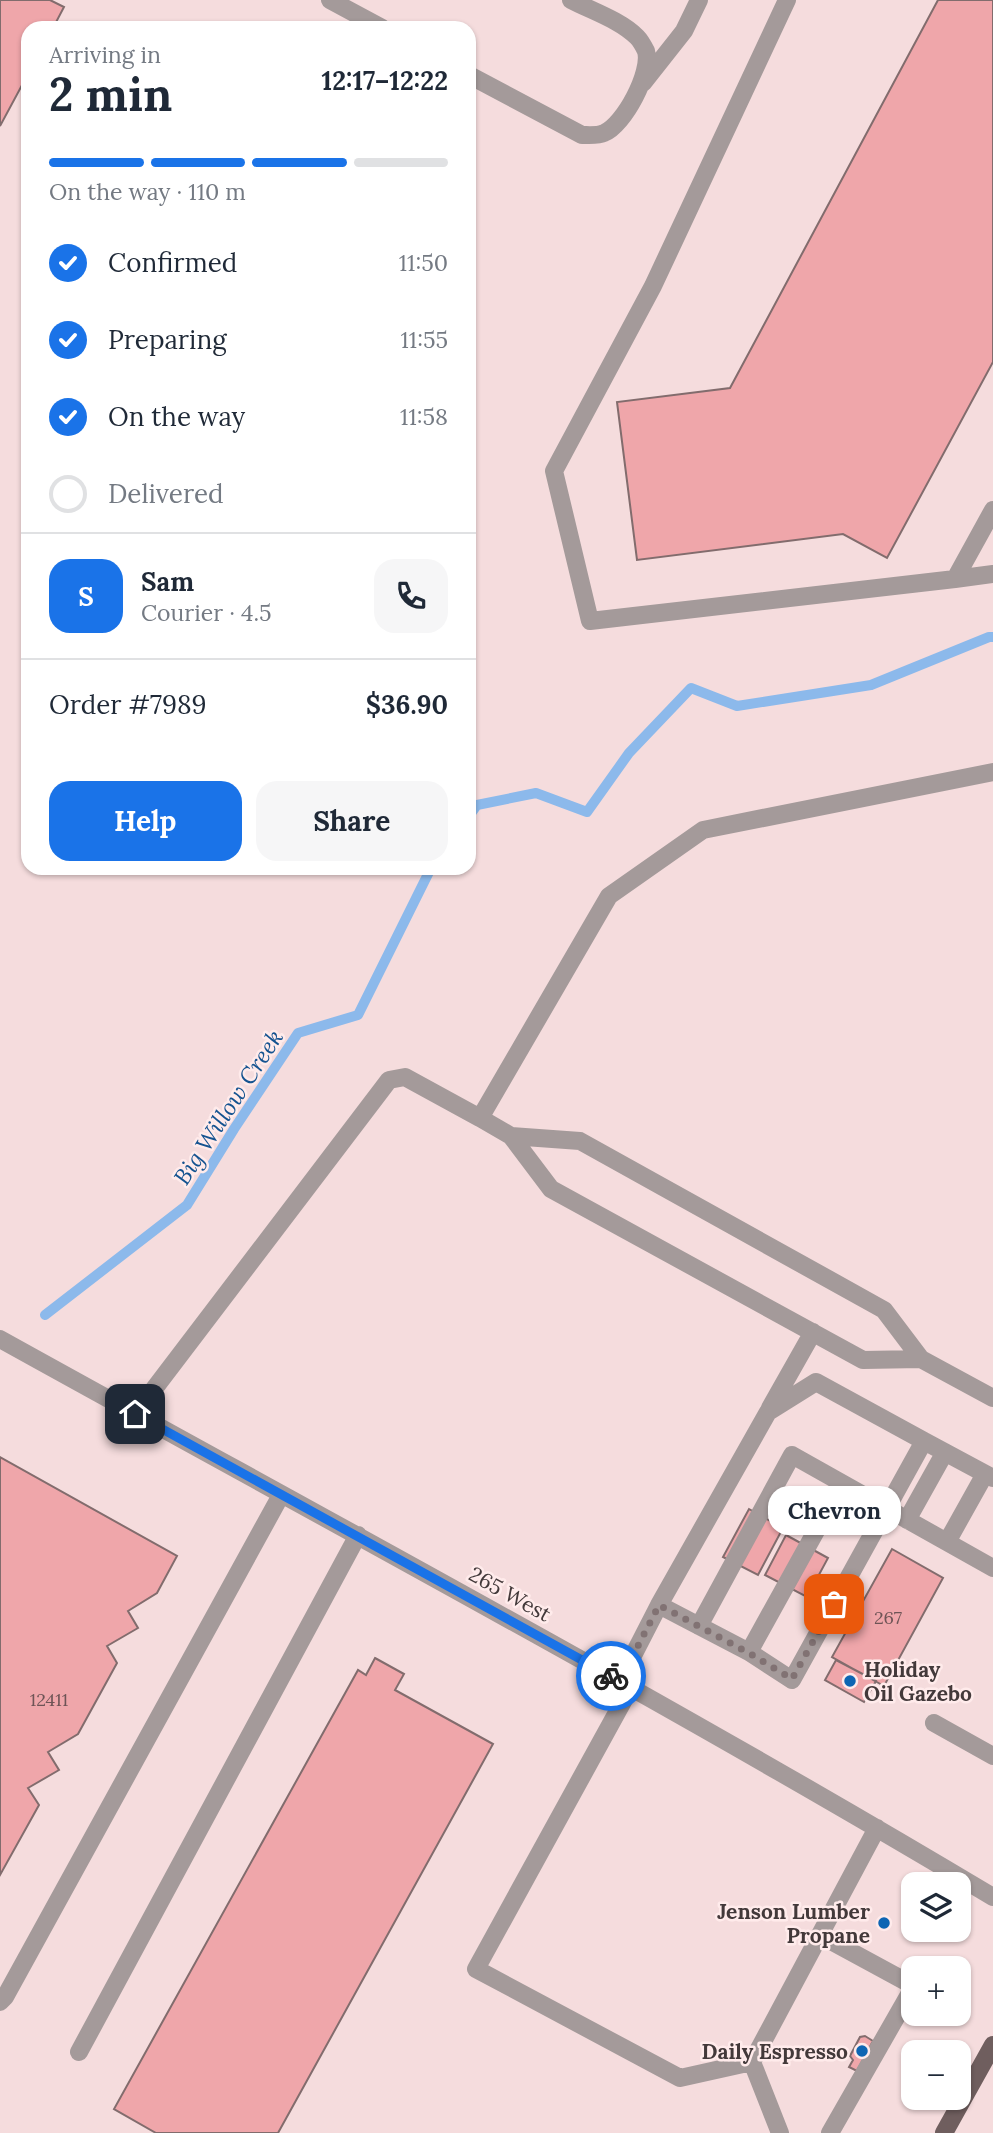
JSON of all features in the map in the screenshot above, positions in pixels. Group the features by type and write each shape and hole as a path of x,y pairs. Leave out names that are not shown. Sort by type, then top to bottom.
{"main road":[{"path":"944,2133 993,2045"}],"street":[{"path":"330,0 369,21"},
{"path":"571,0 619,24 638,38 646,51 645,70 638,89"},
{"path":"476,79 582,135 603,134 620,121 638,89 684,31 699,0"},
{"path":"787,0 653,286 554,471 590,621 993,574"},
{"path":"955,579 993,510"},
{"path":"480,1118 609,896 703,831 993,772"},
{"path":"135,1414 388,1080 405,1077 511,1136 551,1189 863,1360 921,1359"},
{"path":"511,1136 580,1141 884,1310 921,1359 993,1398"},
{"path":"813,1332 659,1605 625,1684 477,1969 680,2078 752,2062 877,1828"},
{"name":"265 West","path":"0,1339 625,1684 993,1897"},
{"path":"768,1412 816,1382 989,1476 947,1542"},
{"path":"659,1605 792,1679 923,1441"},
{"path":"907,1520 944,1452"},
{"path":"699,1626 792,1455 993,1568"},
{"path":"749,1653 842,1484"},
{"path":"0,2002 281,1495"},
{"path":"79,2052 358,1535"},
{"path":"934,1723 993,1756"},
{"path":"820,1935 901,1979"},
{"path":"830,2133 901,2009"},
{"path":"752,2062 780,2133"}],"building":[{"path":"0,0 50,0 64,7 57,21 21,21 21,87 0,126"},
{"path":"938,0 993,0 993,362 887,558 843,534 637,560 617,402 730,388"},
{"path":"0,1457 177,1556 157,1593 128,1611 138,1628 107,1646 117,1663 78,1734 48,1752 59,1770 28,1788 39,1805 0,1875"},
{"path":"749,1509 783,1528 758,1575 723,1557"},
{"path":"786,1535 828,1558 807,1597 765,1575"},
{"path":"892,1549 943,1578 884,1686 832,1657"},
{"path":"375,1658 404,1674 395,1690 493,1744 278,2133 156,2133 114,2109 358,1670 366,1675"},
{"name":"Holiday Oil Gazebo","path":"836,1660 876,1681 864,1702 825,1680"},
{"name":"Daily Espresso","path":"865,2036 873,2041 857,2071 849,2067 853,2060 850,2056 860,2037"}],"waterway":[{"name":"Big Willow Creek","path":"476,806 536,793 587,812 629,753 691,688 737,706 871,685 993,637"},
{"name":"Big Willow Creek","path":"45,1315 187,1205 298,1033 358,1015 428,875"}],"way so far":[{"path":"611,1676 620,1681 659,1605 792,1679 834,1604"}],"place":[{"name":"Chevron","path":"834,1604"},
{"name":"Holiday Oil Gazebo","path":"850,1681"},
{"name":"Jenson Lumber Propane","path":"884,1923"},
{"name":"Daily Espresso","path":"862,2051"}],"route":[{"path":"135,1414 611,1676"}]}
